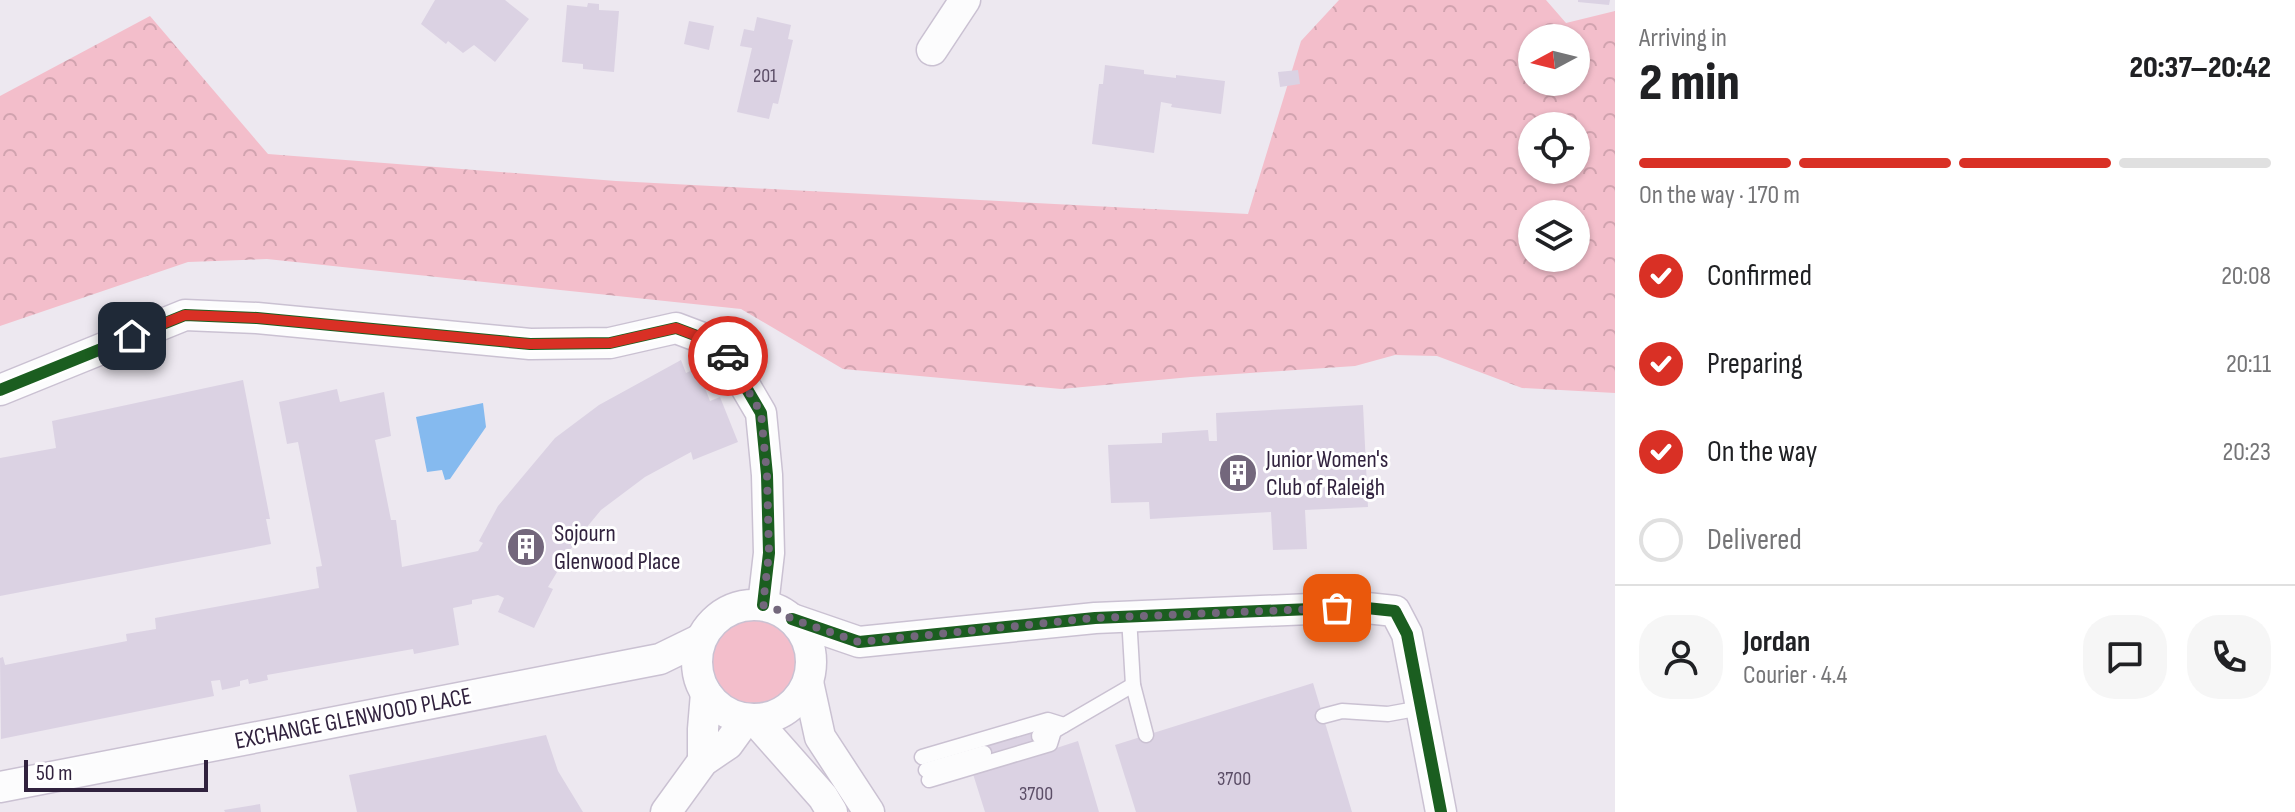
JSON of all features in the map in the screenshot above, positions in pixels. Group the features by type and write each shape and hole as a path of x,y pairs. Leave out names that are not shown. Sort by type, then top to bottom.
{"street":[{"path":"932,50 965,0"},
{"path":"0,390 185,315 257,318 530,344 610,343 676,328 721,345 761,413 767,475 769,553 763,605"},
{"path":"703,761 703,686 697,657 701,639 712,623 726,611 744,605 763,605 792,619 859,642 1095,618 1357,607 1395,611 1407,634 1441,812"},
{"path":"792,619 802,630 808,644 811,659 809,678 820,737 869,812"},
{"name":"EXCHANGE GLENWOOD PLACE","path":"0,787 660,659 701,639"},
{"path":"660,659 703,686 717,705 731,714 750,719 771,716 787,709 799,697 809,678 859,642"},
{"path":"666,812 703,761 728,744 750,719"},
{"path":"750,719 823,797 832,812"}],"lane":[{"path":"1129,617 1133,685 1146,735"},
{"path":"1052,731 1133,685"},
{"path":"1323,716 1342,711 1388,714 1421,708"},
{"path":"1048,720 1052,731 1050,744 926,769 1048,720"},
{"path":"926,769 984,753"}],"green space":[{"path":"1339,0 1546,0 1566,23 1615,11 1615,393 1522,388 1437,356 1395,355 1355,366 1061,389 843,369 741,309 267,259 188,262 0,326 0,96 150,16 268,154 616,181 1248,214 1301,41"},
{"path":"754,620 771,623 785,633 795,647 798,664 795,681 785,695 771,705 754,708 737,705 723,695 713,681 710,664 713,647 723,633 737,623"}],"water":[{"path":"483,403 486,427 450,479 445,480 442,470 427,472 416,417"}],"building":[{"path":"435,0 505,0 529,19 495,62 474,45 463,53 421,24"},
{"path":"1578,0 1610,0 1609,5"},
{"path":"588,3 599,4 599,10 619,11 614,72 583,69 583,64 562,62 567,5 587,7"},
{"path":"757,17 791,25 788,39 793,40 778,104 773,103 769,119 737,112 752,48 740,46 744,29 754,31"},
{"path":"689,21 714,26 709,50 684,44"},
{"path":"1105,65 1144,70 1144,74 1225,81 1221,114 1171,107 1172,104 1161,102 1154,153 1092,144 1099,84 1103,84"},
{"path":"1298,70 1300,84 1280,87 1278,72"},
{"name":"Sojourn Glenwood Place","path":"681,360 686,373 697,368 710,401 720,397 738,442 693,460 691,452 645,477 601,510 577,539 548,587 553,589 534,628 498,612 504,598 498,595 472,600 472,604 453,608 459,645 414,654 413,649 267,675 268,680 249,684 248,679 240,681 240,686 222,690 220,680 211,681 214,696 1,739 0,658 3,657 5,665 127,641 126,634 156,629 155,618 319,588 316,567 322,566 298,442 287,444 279,402 337,389 340,402 384,392 391,436 375,440 391,520 396,520 402,567 478,551 483,543 479,541 498,506 555,438 599,405"},
{"path":"243,380 270,519 266,519 271,544 0,596 0,458 56,448 52,421"},
{"name":"Junior Women's Club of Raleigh","path":"1363,405 1368,507 1305,510 1307,549 1273,550 1271,512 1150,519 1149,502 1111,503 1108,445 1162,443 1162,433 1208,430 1209,441 1217,441 1216,413"},
{"path":"1313,683 1352,812 1136,812 1115,745"},
{"path":"1030,718 1041,753 1078,741 1099,812 985,812 973,774 993,768 983,733"},
{"path":"546,735 558,771 583,812 357,812 349,775"},
{"path":"260,804 261,812 224,810"}],"cycle path":[{"path":"0,390 185,315 257,318 530,344 610,343 676,328 721,345 761,413 767,475 769,553 763,605"},
{"path":"792,619 859,642 1095,618 1357,607 1395,611 1407,634 1441,812"}],"way so far":[{"path":"728,356 761,413 767,475 769,553 763,605 792,619 859,642 1095,618 1337,608"}],"place":[{"name":"Junior Women's Club of Raleigh","path":"1238,473"},
{"name":"Sojourn Glenwood Place","path":"526,547"}],"route":[{"path":"132,336 185,315 257,318 530,344 610,343 676,328 721,345 728,356"}]}
